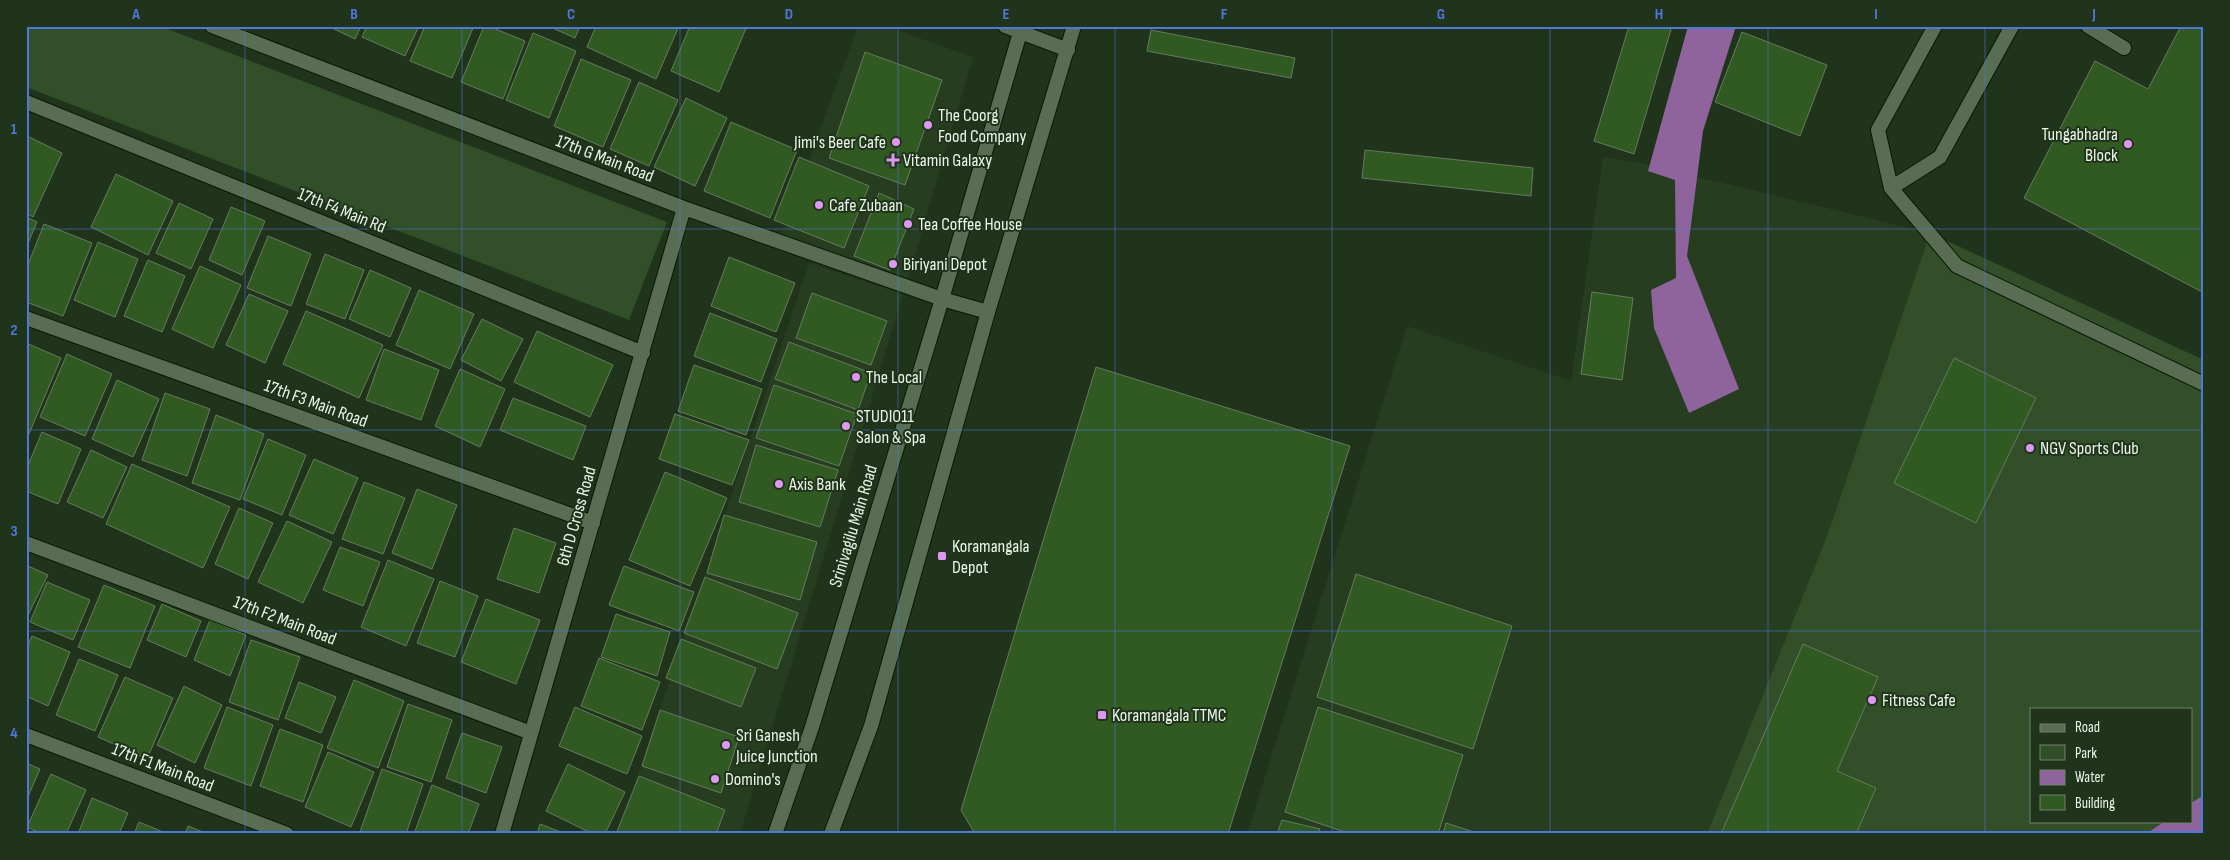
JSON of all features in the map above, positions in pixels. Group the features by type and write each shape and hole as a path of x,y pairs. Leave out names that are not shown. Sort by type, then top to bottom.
{"street":[{"name":"17th G Main Road","path":"212,26 684,208 942,299 988,312"},
{"path":"1005,26 1021,29 1068,50"},
{"path":"831,834 871,726 988,312 1074,26"},
{"path":"1935,26 1878,130 1891,188 1957,266 2204,384"},
{"path":"1891,188 1940,157 2012,26"},
{"path":"2088,26 2124,48"},
{"name":"Srinivagilu Main Road","path":"776,834 812,727 942,299 983,153 1021,29"},
{"name":"17th F4 Main Rd","path":"26,102 643,353"},
{"name":"6th D Cross Road","path":"502,834 684,208"},
{"name":"17th F3 Main Road","path":"26,318 593,523"},
{"name":"17th F2 Main Road","path":"26,542 531,733"},
{"name":"17th F1 Main Road","path":"26,735 287,834"}],"shaded area":[{"path":"858,26 885,26 973,57 906,286 780,239"},
{"path":"1603,157 1636,162 1930,233 1827,536 1707,834 1247,834 1407,326 1571,381"},
{"path":"809,263 903,294 740,834 618,834"}],"green space":[{"path":"26,26 160,26 667,222 629,320 26,87"},
{"name":"NGV Sports Club","path":"1930,233 2204,360 2204,795 2192,802 2192,708 2030,708 2030,822 2164,822 2146,834 1707,834 1827,536"}],"water":[{"path":"1688,26 1736,26 1703,131 1687,256 1739,389 1689,413 1654,328 1651,290 1676,278 1675,180 1648,171"},
{"path":"2204,795 2204,834 2146,834 2164,822 2192,822 2192,802"}],"building":[{"path":"328,26 361,26 355,39"},
{"path":"367,26 419,26 405,56 362,37"},
{"path":"425,26 469,26 473,28 452,78 410,61"},
{"path":"484,26 525,41 503,99 461,82"},
{"path":"548,26 580,26 575,38"},
{"path":"596,26 679,26 656,79 587,47"},
{"path":"690,26 747,26 719,92 671,71"},
{"path":"1629,26 1672,26 1634,154 1594,141"},
{"name":"Tungabhadra Block","path":"2181,26 2204,26 2204,293 2024,198 2095,61 2148,89"},
{"path":"1151,30 1295,58 1291,78 1147,51"},
{"path":"1742,32 1827,65 1800,136 1715,102"},
{"path":"533,33 576,51 549,118 506,100"},
{"path":"865,52 942,80 905,185 829,158"},
{"path":"581,59 631,80 603,147 554,126"},
{"path":"639,82 678,100 649,166 610,149"},
{"path":"686,98 727,118 695,186 654,167"},
{"path":"731,122 797,150 770,218 704,191"},
{"path":"27,136 62,153 33,217 26,213"},
{"path":"1365,150 1533,168 1531,196 1362,178"},
{"path":"799,157 869,186 844,248 774,220"},
{"path":"116,174 173,201 148,255 91,227"},
{"path":"879,193 914,209 890,270 854,256"},
{"path":"179,203 213,219 191,269 156,253"},
{"path":"231,207 265,221 242,275 209,260"},
{"path":"26,217 37,222 26,248"},
{"path":"44,224 92,243 63,316 26,302 26,270"},
{"path":"268,236 311,254 291,306 247,288"},
{"path":"98,242 138,259 115,317 74,300"},
{"path":"325,254 364,270 345,319 306,304"},
{"path":"729,257 795,283 776,332 711,306"},
{"path":"148,260 185,276 162,332 124,316"},
{"path":"200,266 241,285 213,348 172,329"},
{"path":"370,270 411,288 390,337 349,319"},
{"path":"419,290 474,314 450,369 396,345"},
{"path":"1592,292 1633,298 1622,380 1581,374"},
{"path":"812,293 887,321 871,365 796,338"},
{"path":"249,294 288,311 265,363 226,345"},
{"path":"306,311 383,345 359,398 283,364"},
{"path":"710,313 777,339 761,382 694,356"},
{"path":"482,319 523,339 501,381 461,360"},
{"path":"537,331 613,365 590,417 514,382"},
{"path":"789,342 871,373 858,410 775,379"},
{"path":"26,343 61,358 28,436 26,435"},
{"path":"384,349 439,370 421,420 366,400"},
{"path":"67,354 112,374 85,436 40,417"},
{"path":"1954,358 2036,398 1976,523 1894,483"},
{"path":"694,365 762,389 746,435 678,411"},
{"path":"1096,367 1350,446 1228,834 975,834 961,810"},
{"path":"460,369 505,389 480,447 435,426"},
{"path":"117,380 159,399 133,457 92,439"},
{"path":"774,385 857,414 839,466 756,438"},
{"path":"165,393 210,409 187,476 142,460"},
{"path":"513,398 586,426 573,460 500,430"},
{"path":"675,414 749,440 732,485 659,459"},
{"path":"216,415 264,434 240,500 192,483"},
{"path":"42,432 81,449 58,504 26,491 26,470"},
{"path":"268,439 306,455 282,515 243,499"},
{"path":"756,445 838,470 820,527 739,502"},
{"path":"91,450 127,467 103,518 67,502"},
{"path":"314,459 358,478 333,534 289,515"},
{"path":"132,464 230,507 203,568 106,524"},
{"path":"665,472 727,498 690,586 629,560"},
{"path":"364,482 405,498 383,554 342,539"},
{"path":"417,489 457,505 432,569 392,553"},
{"path":"239,508 273,523 248,579 215,564"},
{"path":"724,515 817,542 800,600 707,573"},
{"path":"287,521 332,542 303,603 258,582"},
{"path":"514,528 556,543 539,593 497,579"},
{"path":"340,547 380,562 363,606 323,590"},
{"path":"388,560 434,579 406,646 361,627"},
{"path":"26,565 48,575 26,619"},
{"path":"624,566 694,592 679,631 609,605"},
{"path":"1356,574 1512,626 1473,749 1317,697"},
{"path":"705,577 798,613 777,669 684,633"},
{"path":"440,581 478,596 455,657 417,643"},
{"path":"47,582 90,600 73,640 30,622"},
{"path":"104,585 155,606 130,668 78,647"},
{"path":"486,599 540,620 516,684 461,662"},
{"path":"162,604 201,621 186,657 147,640"},
{"path":"616,614 670,632 657,676 601,657"},
{"path":"210,620 246,635 230,676 194,660"},
{"path":"32,636 70,652 48,706 26,696 26,650"},
{"path":"681,639 756,668 741,707 666,678"},
{"path":"251,640 300,657 278,720 229,702"},
{"path":"1803,644 1878,677 1837,771 1876,788 1856,834 1721,834"},
{"path":"599,658 660,682 642,730 581,706"},
{"path":"79,659 118,675 95,731 56,715"},
{"path":"125,677 173,698 147,759 98,737"},
{"path":"354,680 404,701 378,768 327,748"},
{"path":"299,682 336,697 321,733 285,718"},
{"path":"184,686 222,705 195,763 157,745"},
{"path":"408,704 452,720 431,782 387,767"},
{"path":"227,707 273,725 251,786 204,768"},
{"path":"575,707 642,736 627,774 559,746"},
{"path":"1318,707 1463,755 1438,834 1351,834 1285,812"},
{"path":"660,710 739,737 721,793 642,766"},
{"path":"280,729 323,745 303,802 260,786"},
{"path":"462,733 502,747 486,793 446,778"},
{"path":"328,752 374,772 351,827 305,807"},
{"path":"26,763 40,769 26,801"},
{"path":"568,764 625,792 605,834 593,834 546,811"},
{"path":"382,769 423,784 406,834 365,834 360,832"},
{"path":"51,774 86,790 66,834 42,834 27,827"},
{"path":"639,776 725,810 716,834 616,834"},
{"path":"432,785 479,804 468,834 414,834"},
{"path":"92,798 128,813 119,834 78,834"},
{"path":"1282,820 1320,829 1318,834 1277,834"},
{"path":"139,822 168,834 134,834"},
{"path":"1446,823 1480,834 1443,834"},
{"path":"540,824 566,834 537,834"},
{"path":"188,826 208,834 185,834"}],"place":[{"name":"The Coorg Food Company","path":"928,125"},
{"name":"Jimi's Beer Cafe","path":"896,142"},
{"name":"Tungabhadra Block","path":"2128,144"},
{"name":"Vitamin Galaxy","path":"893,160"},
{"name":"Cafe Zubaan","path":"819,205"},
{"name":"Tea Coffee House","path":"908,224"},
{"name":"Biriyani Depot","path":"893,264"},
{"name":"The Local","path":"856,377"},
{"name":"STUDIO11 Salon & Spa","path":"846,426"},
{"name":"NGV Sports Club","path":"2030,448"},
{"name":"Axis Bank","path":"779,484"},
{"name":"Koramangala Depot","path":"942,556"},
{"name":"Fitness Cafe","path":"1872,700"},
{"name":"Koramangala TTMC","path":"1102,715"},
{"name":"Sri Ganesh Juice Junction","path":"726,745"},
{"name":"Domino's","path":"715,779"}]}
